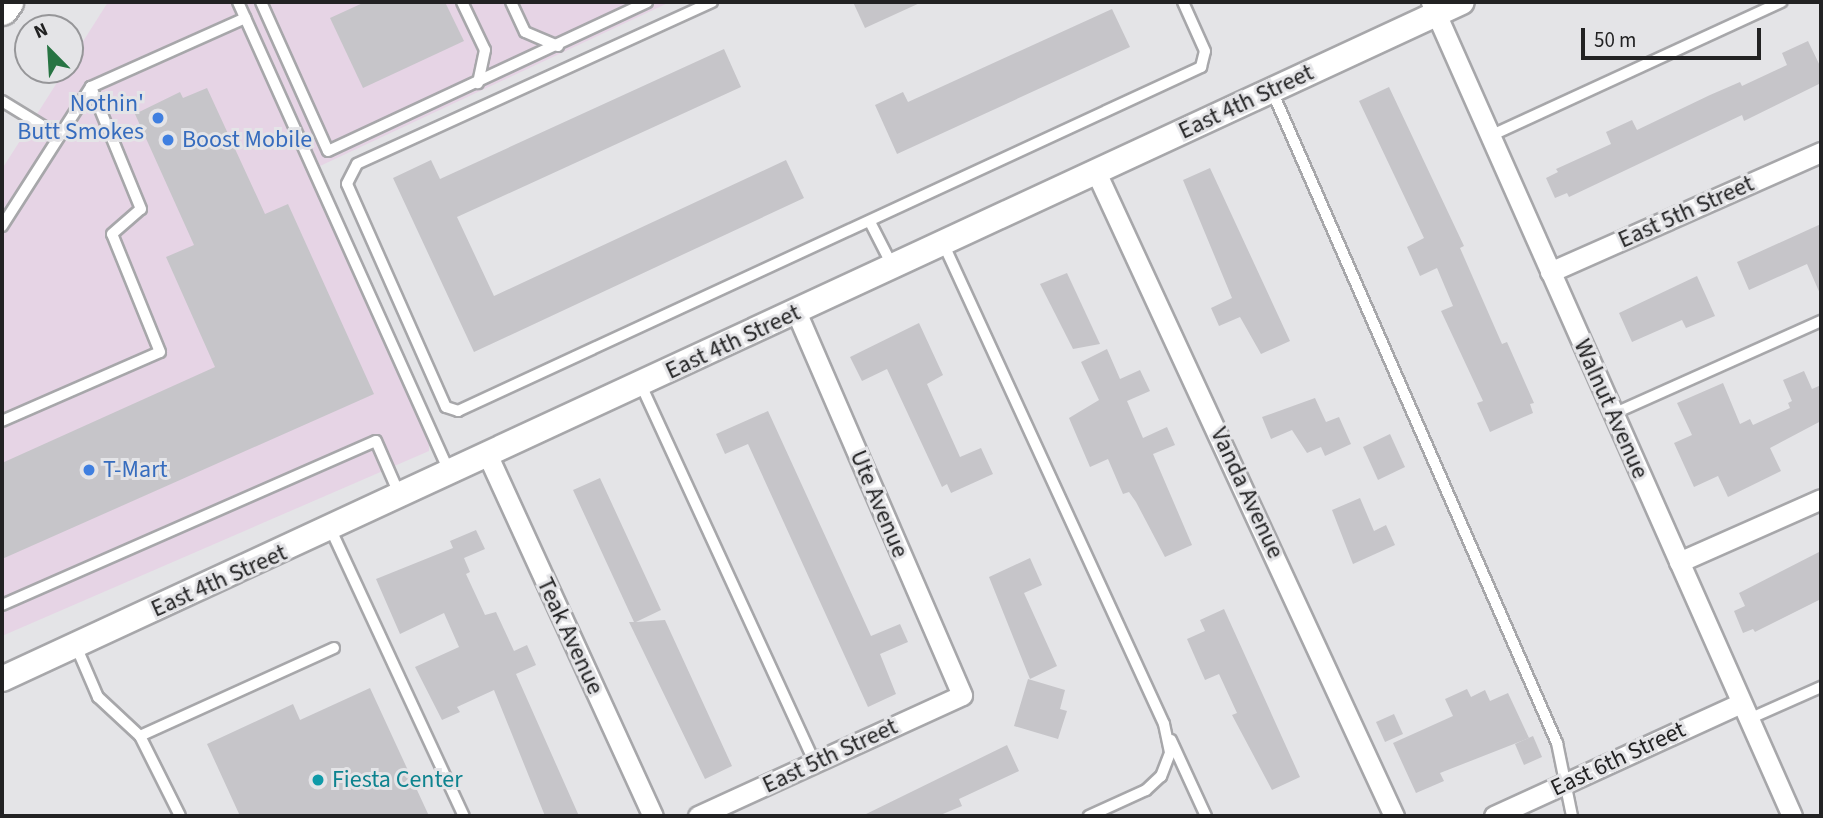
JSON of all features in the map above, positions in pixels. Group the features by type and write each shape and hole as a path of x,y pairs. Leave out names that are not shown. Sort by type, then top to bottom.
{"highway":[{"path":"2,9 6,2"}],"street":[{"name":"East 4th Street","path":"2,679 331,530 1271,90 1434,8 1462,2"},
{"name":"Walnut Avenue","path":"1434,8 1792,816"},
{"name":"East 5th Street","path":"1550,272 1821,152"},
{"name":"Vanda Avenue","path":"1096,172 1394,816"},
{"name":"Ute Avenue","path":"796,312 962,695"},
{"name":"Teak Avenue","path":"488,456 653,816"},
{"path":"1679,562 1821,499"},
{"name":"East 5th Street","path":"698,816 962,695"},
{"name":"East 6th Street","path":"1494,816 1566,783 1745,711"}],"lane":[{"path":"238,2 450,474"},
{"path":"261,2 328,151 558,46 647,2"},
{"path":"463,2 485,50 478,83"},
{"path":"512,2 525,32 558,46"},
{"path":"712,2 357,164 347,184 446,407 458,411 1201,67 1205,51 1182,2"},
{"path":"1490,136 1782,2"},
{"path":"2,226 91,87 246,18"},
{"path":"2,421 160,352 112,234 141,209 91,87"},
{"path":"1271,90 1557,743 1572,816"},
{"path":"2,101 59,136"},
{"path":"870,222 892,267"},
{"path":"943,243 1206,816"},
{"path":"1613,414 1821,321"},
{"path":"640,385 815,763"},
{"path":"2,605 376,441 400,497"},
{"path":"331,530 464,816"},
{"path":"76,646 98,697 140,736 180,816"},
{"path":"140,736 334,648"},
{"path":"1745,711 1821,687"},
{"path":"1089,816 1146,790 1161,776 1170,753 1164,723"}],"shaded area":[{"path":"108,2 231,2 429,441 429,451 2,636 2,169 56,84 84,84 84,40"},
{"path":"245,2 670,2 320,166"}],"building":[{"path":"365,2 445,2 464,41 363,88 330,18"},
{"path":"853,2 922,2 865,28"},
{"path":"1112,9 1130,47 897,154 875,105 903,92 908,102"},
{"path":"1808,41 1821,68 1821,83 1744,121 1742,115 1569,197 1567,193 1555,198 1546,178 1558,172 1556,169 1611,144 1606,132 1632,120 1637,130 1740,82 1742,86 1787,65 1782,53"},
{"path":"724,49 741,87 457,217 494,296 786,160 804,198 474,352 393,178 431,160 440,179"},
{"path":"1389,87 1464,246 1460,248 1502,344 1507,342 1534,403 1530,404 1533,413 1490,432 1477,403 1483,401 1441,311 1453,306 1437,268 1420,276 1407,247 1424,238 1359,101"},
{"path":"207,88 265,214 288,204 374,394 2,559 2,463 215,367 166,257 194,245 135,114 180,92 183,98"},
{"path":"1210,168 1290,341 1261,354 1240,317 1219,326 1211,308 1232,298 1183,180"},
{"path":"1821,224 1821,296 1807,264 1749,290 1737,262"},
{"path":"1067,273 1100,344 1073,349 1040,284"},
{"path":"1697,276 1715,316 1686,328 1682,320 1632,342 1619,313"},
{"path":"919,323 943,375 927,384 960,457 981,448 993,474 951,493 947,484 942,487 887,369 862,381 850,357"},
{"path":"1107,349 1120,379 1140,370 1150,391 1127,401 1143,438 1167,427 1175,445 1153,454 1192,545 1165,557 1136,502 1129,492 1123,494 1108,459 1090,467 1069,418 1099,400 1081,362"},
{"path":"1804,371 1812,389 1821,385 1821,421 1770,448 1781,471 1728,497 1718,476 1694,487 1674,443 1692,435 1677,403 1723,383 1740,424 1750,419 1753,425 1790,408 1788,403 1792,401 1783,380"},
{"path":"1315,398 1326,422 1339,417 1351,444 1325,456 1321,447 1307,453 1292,430 1271,439 1262,417"},
{"path":"768,411 871,636 900,624 908,642 880,654 896,694 868,707 748,444 725,454 716,434"},
{"path":"1390,434 1405,467 1378,480 1363,447"},
{"path":"600,478 661,610 636,622 665,620 732,766 705,779 629,622 634,622 573,490"},
{"path":"1360,498 1374,531 1386,525 1395,545 1353,564 1332,510"},
{"path":"476,530 485,549 464,558 470,572 466,574 485,615 496,612 514,651 527,645 536,665 516,674 579,816 545,816 494,690 457,707 460,712 442,720 415,667 459,647 444,613 400,634 376,579 453,548 450,541"},
{"path":"1821,551 1821,599 1755,632 1753,629 1743,633 1734,611 1745,606 1739,593"},
{"path":"1030,558 1042,585 1024,593 1057,666 1030,679 989,577"},
{"path":"1224,609 1300,777 1272,790 1232,715 1237,713 1219,674 1205,680 1187,639 1205,631 1200,620"},
{"path":"1028,679 1065,690 1060,709 1067,711 1058,739 1014,726"},
{"name":"Fiesta Center","path":"370,688 429,816 240,816 207,744 293,704 300,720"},
{"path":"1467,689 1471,697 1485,690 1490,701 1508,693 1529,738 1440,773 1444,781 1416,793 1393,743 1453,716 1445,699"},
{"path":"1394,714 1403,734 1385,742 1376,722"},
{"path":"1533,736 1542,757 1524,765 1515,744"},
{"path":"1007,745 1019,771 959,799 962,806 938,816 862,816"}],"place":[{"name":"Nothin' Butt Smokes","path":"158,118"},
{"name":"Boost Mobile","path":"168,140"},
{"name":"T-Mart","path":"89,470"},
{"name":"Fiesta Center","path":"318,780"}]}
